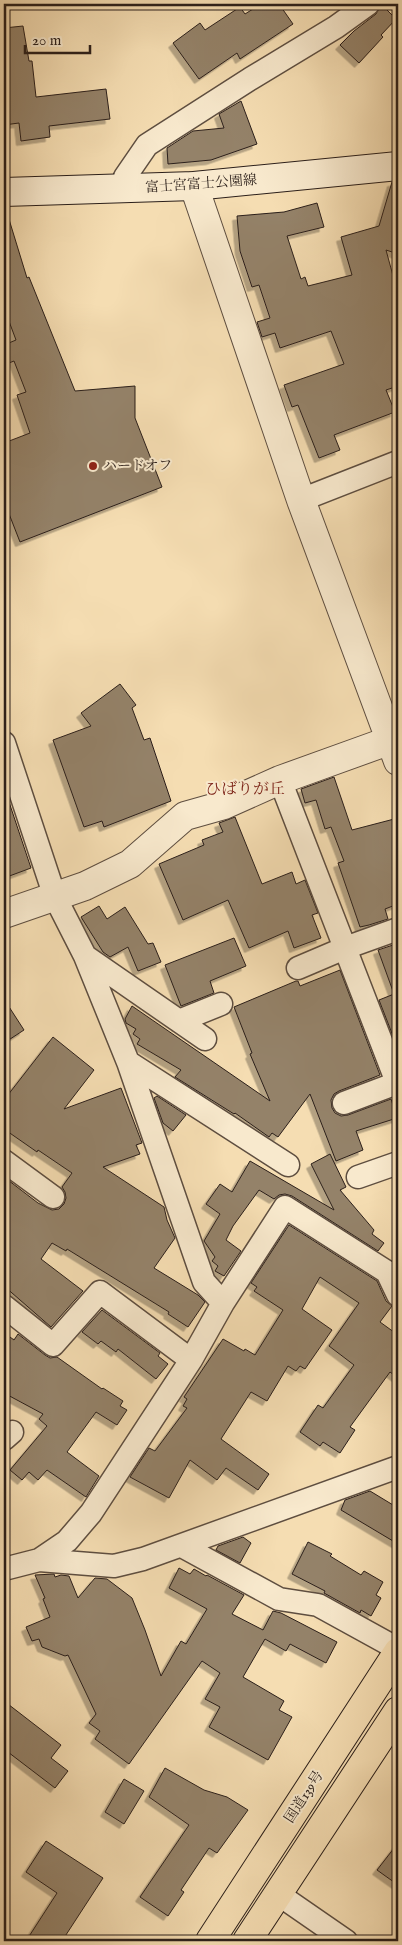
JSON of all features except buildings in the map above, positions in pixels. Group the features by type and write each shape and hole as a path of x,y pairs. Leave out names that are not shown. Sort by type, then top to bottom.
{"highway":[{"name":"国道139号","path":"210,1941 398,1651"},
{"path":"247,1941 398,1711"}],"street":[{"path":"124,189 125,177 147,145 250,78 336,27 368,4"},
{"name":"富士宮富士公園線","path":"4,192 194,186 398,166"},
{"path":"4,914 85,886 130,864 185,816 224,805 280,780 396,746 301,500 194,186"},
{"path":"301,500 398,462"},
{"path":"4,744 55,897 85,956 128,1062 204,1282 224,1303"},
{"path":"280,780 398,1084 344,1103"},
{"path":"298,968 398,928"},
{"path":"85,956 205,1039"},
{"path":"179,1021 221,1004"},
{"path":"128,1062 288,1165"},
{"path":"4,1161 53,1197"},
{"path":"358,1177 398,1163"},
{"path":"40,1560 67,1541 91,1513 191,1360 224,1303 285,1207 387,1272 398,1295"},
{"path":"4,1306 53,1345 100,1292 191,1360"},
{"path":"4,1569 40,1560 114,1566 143,1559 398,1467"},
{"path":"182,1546 279,1599 318,1605 398,1651"},
{"path":"278,1894 346,1941"}],"place":[{"name":"ハードオフ","path":"93,466"}],"district":[{"name":"ひばりが丘","path":"245,790"}]}
